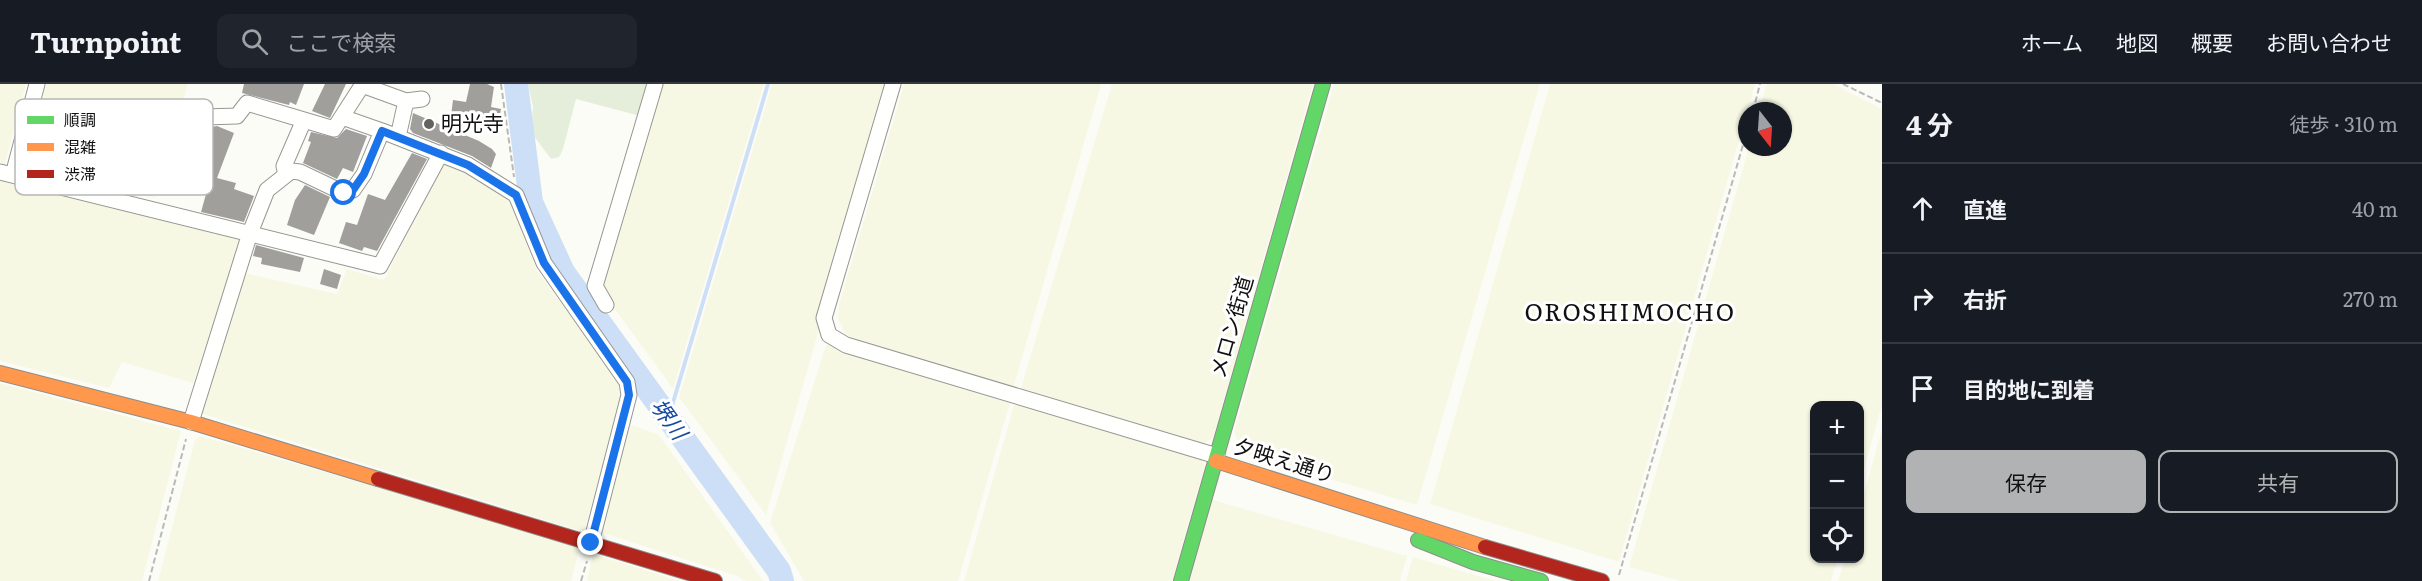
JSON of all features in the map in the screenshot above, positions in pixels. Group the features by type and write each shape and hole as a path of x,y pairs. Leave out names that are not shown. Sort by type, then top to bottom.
{"street":[{"path":"32,99 37,84"},
{"path":"213,117 237,116 247,103 334,129 362,84 406,102 422,99"},
{"path":"606,305 595,286 655,84"},
{"path":"893,84 824,318 829,335 846,345 1216,459"},
{"name":"メロン街道","path":"1181,581 1323,84"},
{"path":"398,137 406,102"},
{"path":"342,117 468,165 516,195 544,263 627,382 629,395 591,543"},
{"path":"286,175 284,166 304,120"},
{"path":"191,422 250,233 267,190 291,171 300,172 344,193 353,190 364,174 382,131"},
{"path":"6,173 15,147"},
{"path":"95,195 380,266 441,153"},
{"path":"0,373 191,422 715,581"},
{"name":"夕映え通り","path":"1216,459 1473,562 1541,581"},
{"name":"夕映え通り","path":"1216,459 1432,531 1602,581"}],"path":[{"path":"501,84 516,195"},
{"path":"1755,102 1760,84"},
{"path":"1843,84 1882,103"},
{"path":"1617,581 1740,156"},
{"path":"149,581 191,422"},
{"path":"581,581 591,543"}],"green space":[{"path":"0,84 26,84 22,99 15,99 15,126 5,164 0,162"},
{"path":"47,84 188,84 184,99 43,99"},
{"path":"528,84 650,84 640,116 576,99 563,149 559,157 551,159 531,132 533,107"},
{"path":"660,84 764,84 673,389 600,288"},
{"path":"772,84 889,84 766,515 679,397"},
{"path":"904,84 1101,84 1013,389 853,339 845,333 838,319 839,305"},
{"path":"1112,84 1313,84 1213,438 1199,444 1024,392 1021,388"},
{"path":"1334,84 1540,84 1417,505 1243,453 1234,432"},
{"path":"1550,84 1755,84 1750,102 1738,102 1738,144 1619,562 1430,504"},
{"path":"1767,84 1833,84 1882,109 1882,405 1864,469 1864,401 1810,401 1810,563 1837,563 1831,581 1680,581 1629,567 1746,156 1792,156 1792,102 1762,102"},
{"path":"445,161 509,200 537,271 625,388 584,532 200,413 244,273 337,294 347,269 384,280"},
{"path":"0,179 15,183 15,195 67,195 244,237 193,383 122,362 109,388 0,361"},
{"path":"831,344 1011,399 958,581 804,581 770,523 826,345"},
{"path":"0,383 181,431 142,581 0,581"},
{"path":"1015,402 1201,459 1205,465 1172,581 964,581"},
{"path":"632,425 659,435 763,581 746,581 737,576 600,532 627,428"},
{"path":"1882,429 1882,581 1838,581 1844,563 1864,563 1864,494"},
{"path":"201,436 580,546 571,581 158,581 195,440"},
{"path":"1213,500 1407,556 1400,581 1190,581"},
{"path":"593,554 680,581 587,581"},
{"path":"1413,557 1496,581 1406,581"}],"building":[{"path":"244,84 304,84 296,105 290,102 289,105 242,93"},
{"path":"325,84 346,84 330,118 312,111"},
{"path":"470,84 487,84 494,87 491,107 501,109 499,120 451,116 453,100 466,102"},
{"path":"413,113 479,141 492,149 496,154 491,168 472,156 413,133 410,129"},
{"path":"213,127 234,133 217,178 236,183 234,189 254,196 244,222 201,212 206,195 213,195"},
{"path":"346,129 367,136 353,172 343,168 337,179 303,163 311,142 308,141 311,132 337,138"},
{"path":"412,153 427,159 377,251 364,247 362,251 339,243 346,222 357,225 368,194 385,200"},
{"path":"305,185 330,197 314,235 287,225 295,200"},
{"path":"256,245 304,258 300,272 261,264 262,258 253,256"},
{"path":"324,269 341,275 337,289 320,284"}],"waterway":[{"name":"堺川","path":"516,84 531,202 563,272 779,571 782,581"},
{"path":"669,416 768,84"}],"traffic: fast":[{"path":"1181,581 1323,84"},
{"path":"1418,540 1473,562 1541,581"}],"traffic: slow":[{"path":"0,373 191,422 378,479"},
{"path":"1216,461 1485,547"}],"traffic: jam":[{"path":"378,479 715,581"},
{"path":"1485,547 1602,581"}],"place":[{"name":"明光寺","path":"429,124"}],"district":[{"name":"OROSHIMOCHO","path":"1630,313"}],"route":[{"path":"344,193 353,190 364,174 382,131 468,165 516,195 544,263 627,382 629,395 591,543"}]}
